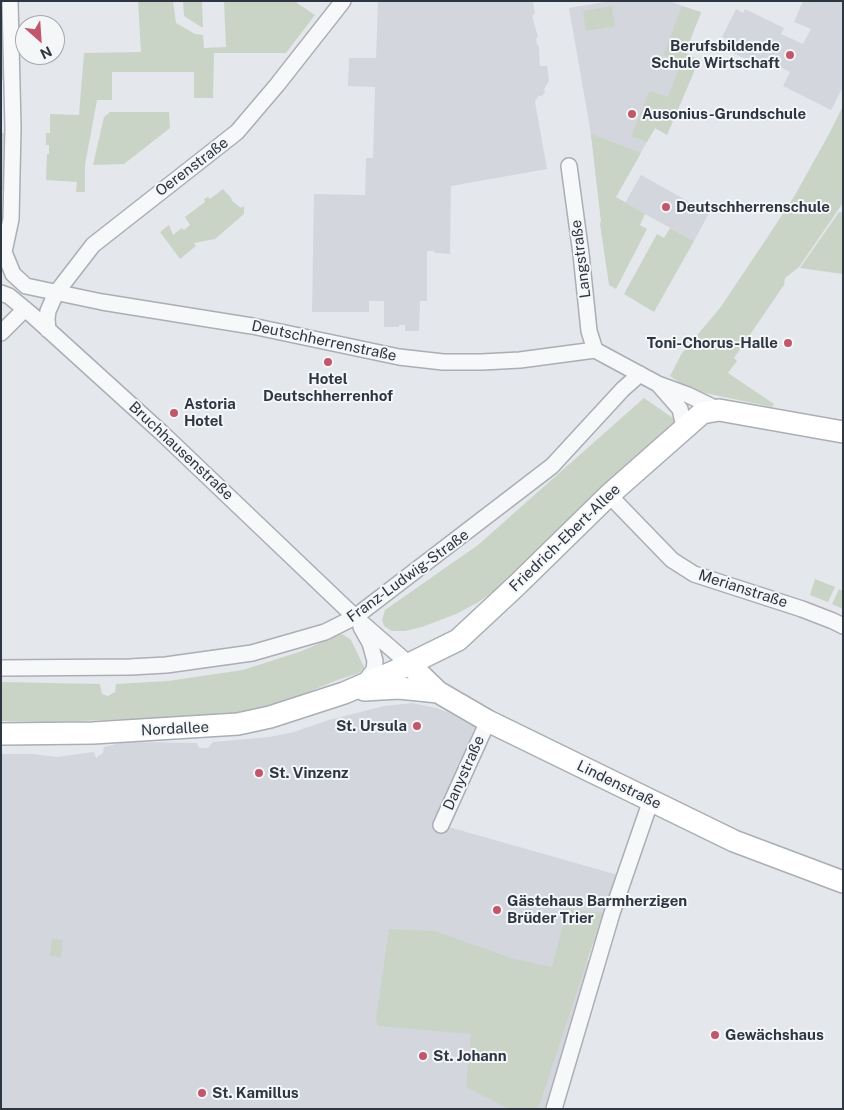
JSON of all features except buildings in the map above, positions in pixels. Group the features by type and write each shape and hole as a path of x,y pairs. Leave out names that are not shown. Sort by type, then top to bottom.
{"main road":[{"name":"Friedrich-Ebert-Allee","path":"409,664 458,640 684,428 702,413 718,410"},
{"path":"718,410 843,432"},
{"path":"433,688 428,675 434,663 458,640"},
{"name":"Lindenstraße","path":"409,664 433,688 488,721 734,841 843,882"},
{"name":"Nordallee","path":"1,734 93,733 238,724 270,717 353,688 409,664"},
{"name":"Nordallee","path":"353,688 433,688"}],"street":[{"path":"3,254 11,220 13,128 10,1"},
{"name":"Oerenstraße","path":"48,330 48,311 56,293 93,245 237,132 294,64 343,1"},
{"path":"1,102 9,94 11,84"},
{"path":"1,108 6,112 13,128"},
{"name":"Langstraße","path":"568,166 590,331 595,350"},
{"name":"Deutschherrenstraße","path":"3,254 17,280 26,286 102,302 252,326 399,357 443,362 482,362 595,350"},
{"name":"Bruchhausenstraße","path":"1,292 25,309 193,461 355,617 409,664"},
{"path":"1,333 25,309"},
{"path":"595,350 658,384 688,395 718,410"},
{"name":"Franz-Ludwig-Straße","path":"1,668 130,667 216,659 252,653 316,634 355,617 552,466 623,389 640,374"},
{"path":"658,384 680,409 684,428"},
{"name":"Merianstraße","path":"610,496 672,560 694,574 802,609 843,626"},
{"name":"Bruchhausenstraße","path":"353,688 374,670 375,661 370,643 355,617"},
{"name":"Danystraße","path":"441,824 488,721"},
{"path":"554,1109 612,913 651,800"}],"shaded area":[{"path":"378,1 536,1 533,2 535,13 532,16 538,37 536,38 539,47 540,66 547,66 549,81 544,89 545,92 542,96 538,96 535,102 547,169 451,186 450,254 427,251 427,301 420,301 419,331 405,331 405,325 384,327 384,301 369,301 369,312 312,312 314,194 365,195 366,158 373,158 375,87 348,86 349,58 376,58"},
{"name":"Ausonius-Grundschule","path":"611,1 670,1 701,13 685,53 699,60 667,135 655,128 601,221 591,134 569,8"},
{"name":"Berufsbildende Schule Wirtschaft","path":"803,1 843,1 843,87 831,110 783,86 790,72 768,61 764,68 725,49 729,40 722,37 736,9 743,13 745,9 784,28 781,34 803,44 811,29 794,22"},
{"name":"Deutschherrenschule","path":"641,175 709,213 694,241 625,203"},
{"path":"413,703 436,708 461,717 475,726 438,824 618,875 598,943 593,943 587,959 592,964 548,1109 1,1109 1,754 32,754 57,757 94,752 96,758 103,753 104,747 125,742 197,743 199,748 208,748 213,742 269,737 294,732 329,720 384,706"}],"green space":[{"path":"138,1 173,1 176,23 195,34 203,35 204,48 226,47 224,1 297,1 297,3 315,15 286,53 214,53 213,98 194,98 194,72 112,72 112,100 97,100 85,165 85,192 76,192 77,182 46,180 49,145 46,145 46,133 50,133 50,114 79,115 84,53 141,52"},
{"path":"183,1 202,1 203,28 184,16"},
{"path":"612,6 615,26 586,31 583,11"},
{"path":"682,6 701,12 685,53 699,60 667,135 655,128 647,142 631,136 650,91 668,97 678,71 667,66 671,58 663,55"},
{"path":"4,24 4,80 2,80 1,25"},
{"path":"843,106 843,203 799,267 785,278 784,285 734,358 737,361 728,373 774,404 772,407 700,392 682,384 670,376 682,353 720,308 767,238 795,195"},
{"path":"110,112 169,112 170,128 124,164 93,165 104,117"},
{"path":"1,133 4,133 4,148 3,190 1,191"},
{"path":"591,134 641,153 616,197 645,214 640,225 647,229 616,289 609,285 600,224"},
{"path":"223,189 231,200 241,208 244,206 244,214 215,239 194,243 196,246 180,259 160,232 169,225 173,235 182,228 184,230 190,225 185,217 205,202 204,199 208,197 210,199"},
{"path":"839,212 843,212 843,274 800,268"},
{"path":"670,228 694,241 654,312 624,294 657,234 664,238"},
{"path":"644,398 673,418 676,424 498,588 477,603 456,614 422,627 405,631 392,631 384,626 382,620 385,610 478,545"},
{"path":"815,579 835,587 828,602 810,595"},
{"path":"839,589 843,591 843,609 832,604"},
{"path":"340,634 351,640 365,669 357,674 289,700 245,713 179,720 1,721 1,682 100,684 102,694 108,696 115,692 116,684 168,681 243,670 302,651"},
{"path":"567,909 603,913 538,1109 509,1109 466,1087 471,1034 378,1026 376,1019 389,929 435,931 514,959 552,967"},
{"path":"52,939 63,940 61,957 50,956"}],"place":[{"name":"Berufsbildende Schule Wirtschaft","path":"790,55"},
{"name":"Ausonius-Grundschule","path":"632,114"},
{"name":"Deutschherrenschule","path":"666,207"},
{"name":"Toni-Chorus-Halle","path":"788,343"},
{"name":"Hotel Deutschherrenhof","path":"328,362"},
{"name":"Astoria Hotel","path":"174,413"},
{"name":"St. Ursula","path":"417,726"},
{"name":"St. Vinzenz","path":"259,773"},
{"name":"Gästehaus Barmherzigen Brüder Trier","path":"497,910"},
{"name":"Gewächshaus","path":"715,1035"},
{"name":"St. Johann","path":"423,1056"},
{"name":"St. Kamillus","path":"202,1093"}]}
